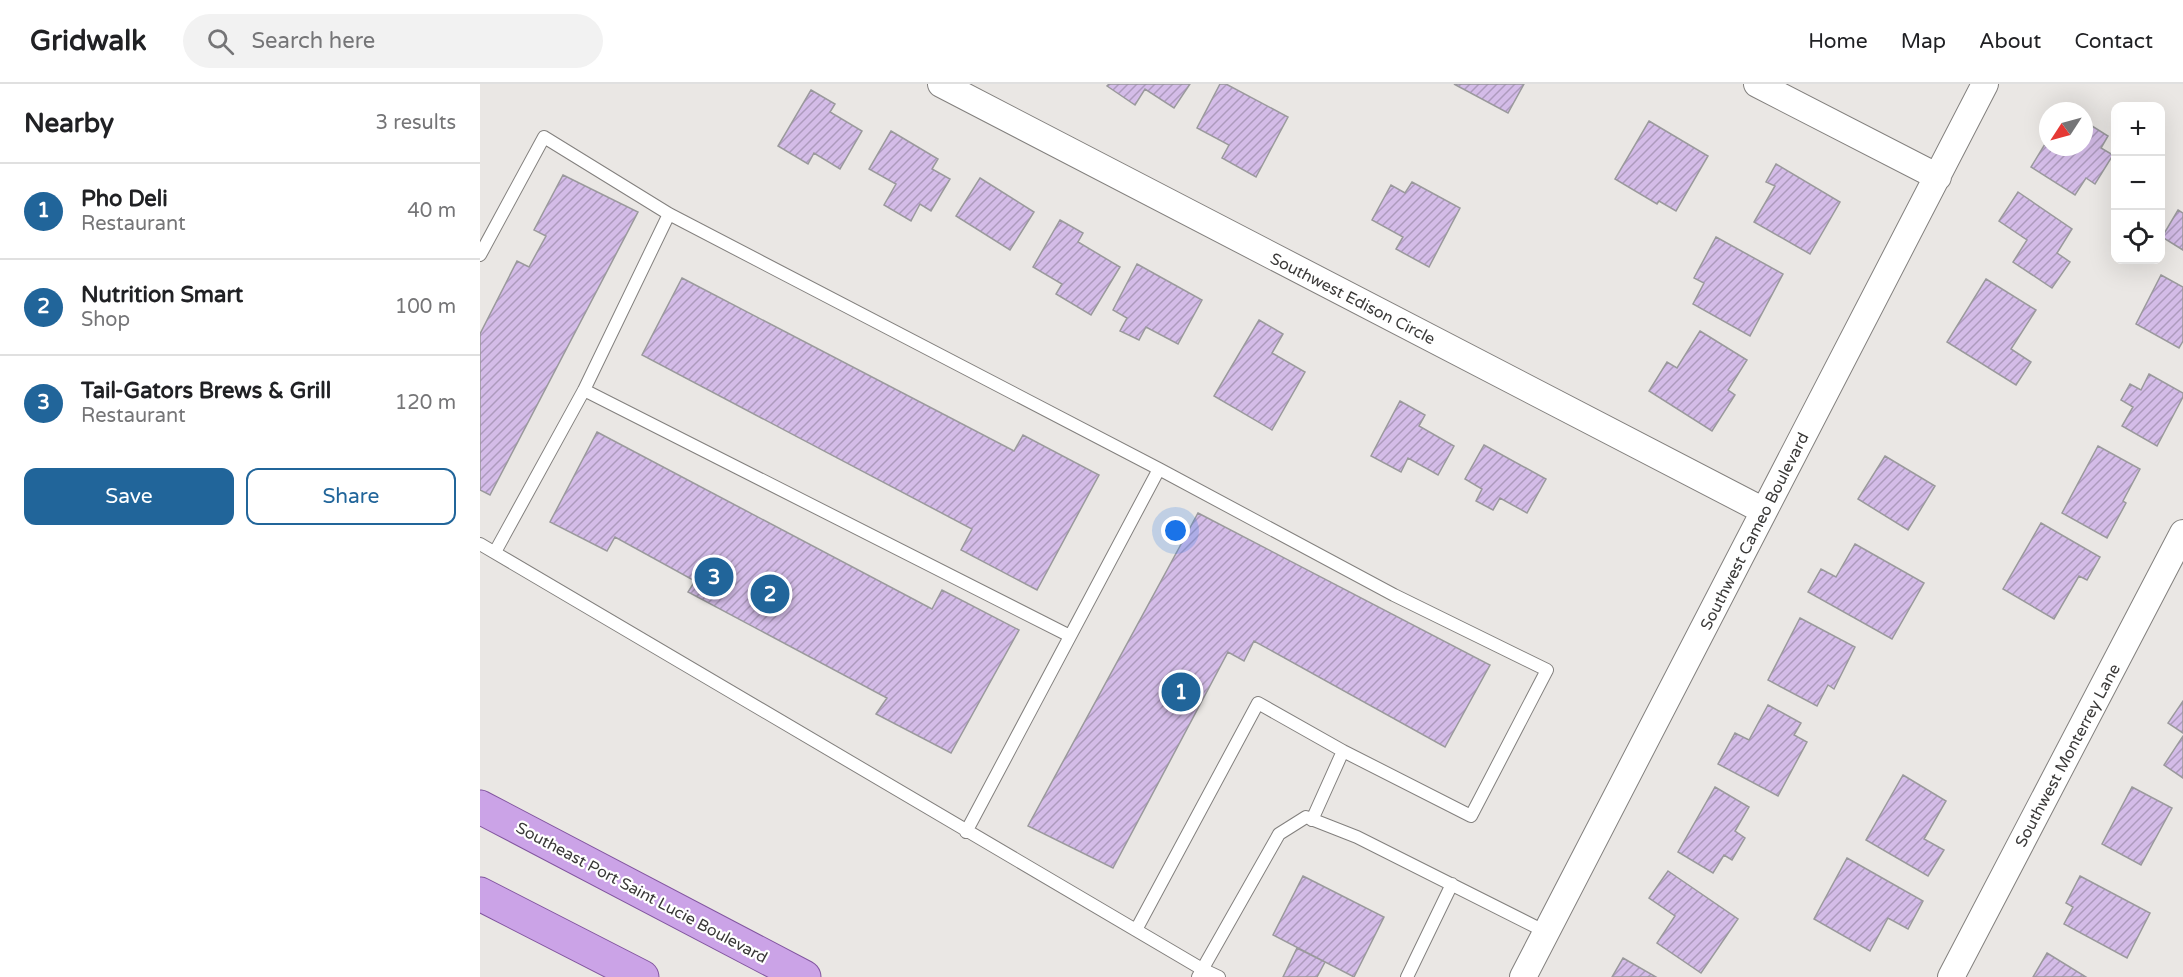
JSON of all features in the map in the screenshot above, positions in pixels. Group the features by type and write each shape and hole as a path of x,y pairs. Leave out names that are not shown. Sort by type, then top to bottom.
{"main road":[{"name":"Southeast Port Saint Lucie Boulevard","path":"480,807 804,977"},
{"path":"480,894 642,977"}],"street":[{"name":"Southwest Edison Circle","path":"941,84 1764,511"},
{"path":"1757,84 1938,177"},
{"name":"Southwest Cameo Boulevard","path":"1523,977 1985,84"},
{"name":"Southwest Monterrey Lane","path":"1952,977 2183,533"}],"lane":[{"path":"480,255 544,137 669,214 1159,469 1394,595 1547,670 1471,816 1343,751 1258,703 1136,930"},
{"path":"495,552 584,390 669,214"},
{"path":"584,390 1070,636"},
{"path":"966,832 1159,469"},
{"path":"480,544 1136,930 1200,973 1219,977"},
{"path":"1312,820 1343,751"},
{"path":"1200,973 1279,834 1306,817 1357,837 1546,932"},
{"path":"1407,977 1452,884"}],"building":[{"path":"1109,84 1190,84 1174,108 1145,89 1135,105 1107,86"},
{"path":"1220,84 1226,84 1288,117 1256,177 1222,158 1229,145 1197,128"},
{"path":"1454,84 1524,84 1508,113"},
{"path":"811,90 835,104 830,112 862,131 840,169 814,153 808,164 778,146"},
{"path":"1649,121 1708,156 1676,211 1659,201 1657,204 1615,179"},
{"path":"2093,127 2108,136 2101,148 2111,154 2111,158 2095,184 2086,178 2075,195 2031,167 2039,154 2039,156 2093,156"},
{"path":"891,131 938,159 932,169 950,179 931,211 920,204 911,221 884,205 896,184 869,169"},
{"path":"1776,164 1840,202 1810,254 1754,222 1775,186 1766,182"},
{"path":"563,175 638,212 490,495 480,490 480,334 517,261 529,267 546,236 534,230"},
{"path":"980,178 1034,212 1010,250 956,216"},
{"path":"1412,182 1460,208 1429,267 1396,249 1403,237 1372,220 1391,185 1405,193"},
{"path":"2018,192 2072,229 2057,253 2070,262 2052,288 2013,262 2027,240 1999,221"},
{"path":"2178,210 2183,213 2183,250 2165,239 2165,232"},
{"path":"1060,220 1083,233 1078,242 1120,267 1091,315 1056,294 1062,284 1033,267"},
{"path":"1716,237 1783,274 1750,336 1693,304 1704,283 1694,278"},
{"path":"1137,264 1202,300 1178,344 1146,327 1139,340 1120,331 1127,318 1113,310"},
{"path":"2161,275 2183,287 2183,341 2179,348 2136,324"},
{"path":"682,278 1014,451 1023,435 1099,475 1037,590 961,550 972,529 642,355"},
{"path":"1986,279 2036,310 2011,349 2031,362 2016,385 1947,342"},
{"path":"1259,320 1283,334 1272,353 1305,372 1272,430 1214,396"},
{"path":"1700,331 1747,360 1728,390 1735,395 1712,431 1649,391 1667,362 1677,368"},
{"path":"2149,374 2183,393 2157,446 2122,426 2133,407 2121,400 2130,384 2141,390"},
{"path":"1400,401 1425,415 1419,426 1454,446 1438,475 1408,458 1401,472 1371,456"},
{"path":"597,432 932,609 942,590 1019,630 951,753 876,714 887,698 688,592 695,581 615,537 607,551 550,522"},
{"path":"1484,445 1546,479 1527,513 1500,498 1493,510 1476,501 1482,489 1465,479"},
{"path":"2098,446 2140,469 2123,501 2126,503 2107,538 2062,513"},
{"path":"1885,456 1935,486 1908,530 1858,499"},
{"path":"1198,513 1490,665 1445,747 1254,641 1244,661 1228,652 1113,868 1028,826"},
{"path":"2041,523 2100,557 2087,580 2079,576 2054,619 2003,589"},
{"path":"1855,544 1924,583 1892,639 1808,592 1821,569 1836,577"},
{"path":"1800,618 1855,647 1834,689 1828,685 1817,706 1768,680"},
{"path":"2183,701 2183,733 2168,723"},
{"path":"1768,705 1801,723 1794,735 1807,742 1778,796 1718,764 1735,733 1749,740"},
{"path":"2183,736 2183,778 2164,765"},
{"path":"1903,775 1946,801 1924,839 1944,850 1928,876 1866,840"},
{"path":"1715,787 1749,807 1735,831 1745,838 1732,860 1724,855 1713,873 1678,852"},
{"path":"2132,787 2172,808 2141,865 2102,844"},
{"path":"1847,858 1923,901 1908,929 1888,918 1870,951 1814,919"},
{"path":"1668,871 1738,919 1701,973 1657,943 1675,916 1649,898"},
{"path":"1303,876 1384,917 1354,977 1273,935"},
{"path":"2080,876 2150,913 2127,958 2064,924 2073,907 2066,903"},
{"path":"1297,948 1325,962 1317,977 1283,977"},
{"path":"2047,953 2086,977 2033,977"},
{"path":"1623,958 1656,977 1612,977"}],"place":[{"name":"Tail-Gators Brews & Grill","path":"714,577"},
{"name":"Nutrition Smart","path":"770,594"},
{"name":"Pho Deli","path":"1181,692"}]}
